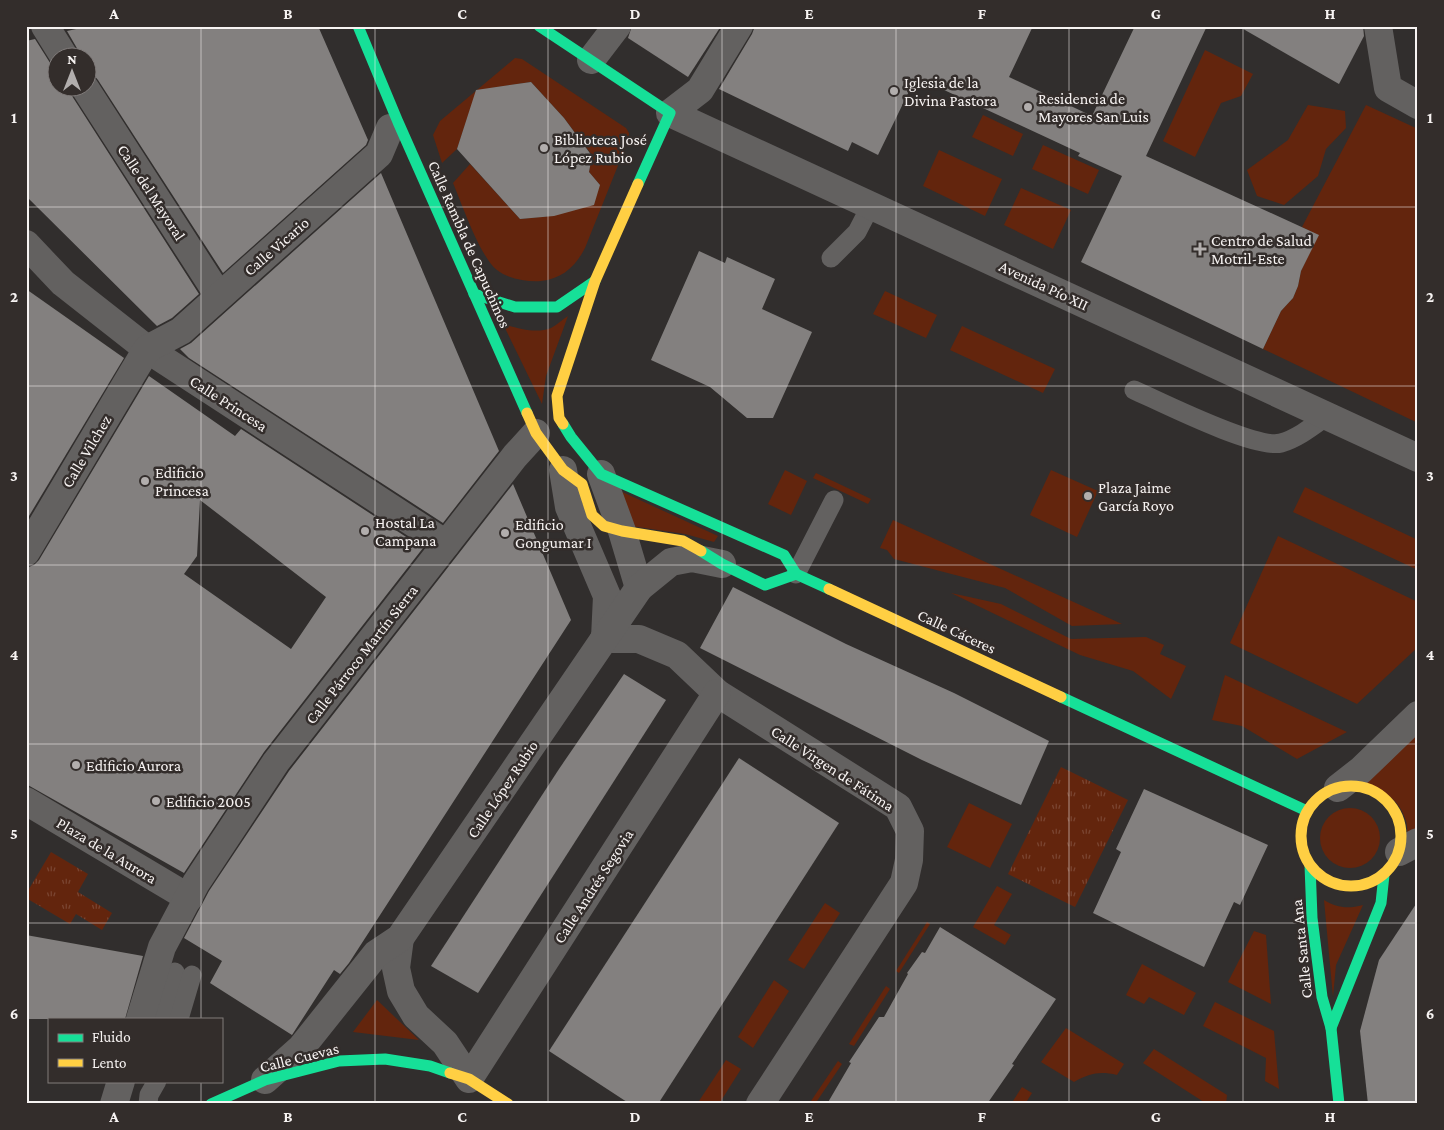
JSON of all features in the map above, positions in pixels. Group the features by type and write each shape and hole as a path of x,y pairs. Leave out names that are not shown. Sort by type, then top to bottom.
{"main road":[{"name":"Calle Rambla de Capuchinos","path":"358,26 398,122 536,433 563,470"},
{"path":"539,26 670,113 595,281 557,396 559,418 571,437 601,474"},
{"path":"474,294 515,307 557,307 595,281"},
{"name":"Calle López Rubio","path":"563,470 582,484 592,515 604,526 622,531 684,541 722,564 764,585 796,574"},
{"name":"Calle Cáceres","path":"601,474 784,555 796,574 1307,811"},
{"path":"1338,788 1368,789 1382,796 1400,822 1402,836 1408,847 1384,875 1369,884 1353,886 1336,884 1322,876 1310,865 1304,851 1301,836 1307,811 1322,796 1338,788"},
{"name":"Calle Santa Ana","path":"1310,865 1312,918 1322,997 1331,1028 1339,1104"},
{"name":"Calle Santa Ana","path":"1331,1028 1381,904 1384,875"},
{"name":"Calle Cuevas","path":"219,1102 264,1080 339,1061 385,1058 430,1066 469,1078 508,1104"}],"street":[{"path":"45,26 59,48"},
{"path":"591,60 617,26"},
{"path":"670,113 700,90 739,26"},
{"path":"1378,26 1388,88 1418,105"},
{"name":"Calle del Mayoral","path":"91,98 219,296"},
{"name":"Avenida Pío XII","path":"670,113 1418,458"},
{"name":"Calle Vicario","path":"146,349 181,331 379,154 390,128"},
{"name":"Calle Princesa","path":"26,244 63,283 146,349 446,544"},
{"name":"Calle Vilchez","path":"26,552 146,349"},
{"name":"Calle Párroco Martín Sierra","path":"192,891 276,762 515,456 536,433"},
{"path":"563,470 569,507 606,596 604,639"},
{"path":"601,474 622,531 639,588"},
{"name":"Calle López Rubio","path":"264,1080 301,1048 376,954 400,938 639,588 671,562 692,558 722,564"},
{"name":"Calle Virgen de Fátima","path":"604,639 639,639 677,656 717,693 898,807 910,830 909,860 904,884 760,1104"},
{"name":"Calle Andrés Segovia","path":"469,1078 717,693"},
{"path":"1338,788 1361,770 1418,715"},
{"name":"Plaza de la Aurora","path":"26,801 192,891"},
{"path":"140,1018 162,947 192,891"},
{"name":"Calle López Rubio","path":"400,938 396,968 401,991 416,1016 445,1043 469,1078"},
{"path":"114,1104 121,1082"}],"lane":[{"path":"831,258 857,232 870,205"},
{"path":"1134,390 1231,433 1260,442 1279,444 1299,435 1328,416"},
{"path":"796,574 834,500"},
{"path":"161,1018 183,974 178,1018"}],"green space":[{"path":"1205,50 1253,74 1241,96 1221,103 1195,157 1163,141"},
{"path":"515,58 522,59 626,128 629,133 629,138 585,248 573,266 549,280 530,281 512,278 497,270 484,254 453,183 470,164 520,219 548,216 600,185 589,172 592,155 564,118 531,82 492,88 467,119 457,149 442,163 433,135 440,121"},
{"path":"1308,105 1345,111 1346,128 1326,149 1318,176 1284,205 1257,196 1247,170 1288,140"},
{"path":"1366,105 1418,129 1418,423 1263,349 1281,311 1293,298 1301,271 1318,235 1302,227"},
{"path":"983,115 1023,134 1013,156 972,137"},
{"path":"1043,145 1099,170 1088,194 1032,169"},
{"path":"939,150 1002,179 985,216 923,186"},
{"path":"1021,188 1071,210 1053,249 1004,225"},
{"path":"885,291 937,315 926,338 873,314"},
{"path":"568,316 546,376 542,404 503,324 527,330 545,330"},
{"path":"962,326 1055,369 1043,393 950,350"},
{"path":"785,470 807,481 791,515 768,504"},
{"path":"1051,470 1098,491 1077,537 1030,515"},
{"path":"816,473 871,499 868,504 813,478"},
{"path":"1305,487 1418,540 1418,570 1293,512"},
{"path":"618,490 718,536 714,542 685,534 631,526"},
{"path":"893,520 1122,624 1072,626 1005,588 894,559 887,550 880,548"},
{"path":"1278,536 1418,602 1418,647 1357,704 1230,643"},
{"path":"951,593 1001,604 1071,639 1146,637 1164,645 1160,654 1186,666 1171,699 1133,671 1080,655"},
{"path":"1225,675 1347,732 1297,759 1242,726 1212,720"},
{"path":"1418,720 1418,836 1408,841 1406,821 1393,799 1372,786 1356,781"},
{"path":"1061,767 1128,800 1075,907 1008,874"},
{"path":"969,803 1012,824 990,868 947,847"},
{"path":"1344,808 1356,808 1367,813 1375,821 1380,832 1378,850 1367,863 1356,868 1344,868 1333,863 1325,855 1320,844 1320,832 1325,821 1333,813"},
{"path":"51,852 88,874 78,892 112,913 102,930 76,914 70,924 26,898 26,894"},
{"path":"997,886 1012,894 994,925 1011,935 1005,945 973,927"},
{"path":"1324,900 1333,905 1343,907 1363,905 1336,965 1333,997"},
{"path":"825,903 840,913 804,969 788,960"},
{"path":"927,922 930,924 899,973 896,971"},
{"path":"1254,931 1266,935 1271,1004 1228,982"},
{"path":"1142,964 1196,993 1184,1015 1149,997 1144,1004 1126,995"},
{"path":"774,980 789,991 753,1048 738,1037"},
{"path":"886,986 890,989 854,1046 849,1044"},
{"path":"377,1000 419,1040 353,1032"},
{"path":"1215,1002 1274,1031 1279,1089 1265,1081 1266,1058 1203,1026"},
{"path":"1066,1028 1124,1064 1117,1075 1095,1074 1074,1082 1041,1062"},
{"path":"1154,1049 1227,1095 1226,1104 1207,1104 1143,1063"},
{"path":"726,1060 741,1069 719,1104 697,1104"},
{"path":"838,1061 842,1064 815,1104 809,1104"},
{"path":"1022,1087 1032,1093 1025,1104 1011,1104"}],"building":[{"path":"90,26 318,26 368,140 366,145 223,273 98,80 98,48 77,48 67,31"},
{"path":"632,26 721,26 688,77 628,38"},
{"path":"755,26 1033,26 1009,77 1092,116 1135,26 1207,26 1146,156 1319,235 1301,271 1293,298 1281,311 1263,349 1081,262 1122,176 1078,156 1080,153 916,77 878,155 852,142 848,151 719,89"},
{"path":"1238,26 1363,26 1364,36 1339,84"},
{"path":"35,39 48,60 48,98 73,98 199,294 172,318 157,326 26,196 26,41"},
{"path":"531,82 564,118 592,156 589,172 600,185 594,205 554,216 520,219 457,149 476,90"},
{"path":"381,173 499,451 443,523 189,358 180,349 191,343"},
{"path":"699,251 725,263 727,257 775,279 762,309 812,332 773,418 747,418 710,387 651,360"},
{"path":"26,289 124,358 26,521"},
{"path":"149,376 235,436 241,429 423,548 264,752 184,873 26,784 26,568 34,565 39,560","holes":["200,500 326,597 291,649 184,574 197,556"]},
{"path":"513,484 571,620 349,963 340,974 334,970 292,1035 210,983 222,961 184,938 209,891 289,771"},
{"path":"733,587 846,644 954,693 1049,741 1021,805 922,760 700,648"},
{"path":"624,674 666,700 478,993 431,966 559,769"},
{"path":"739,758 839,823 658,1104 630,1104 549,1051"},
{"path":"1144,789 1268,845 1240,905 1234,902 1204,967 1093,913 1121,852 1116,849"},
{"path":"1418,901 1418,1104 1368,1104 1360,1031 1379,960"},
{"path":"940,927 1056,999 1012,1064 1014,1065 987,1104 827,1104 851,1063 849,1062 879,1017 884,1017 907,973 922,952 925,953"},
{"path":"26,935 143,956 125,1018 26,1019"}],"traffic: fast":[{"path":"358,26 398,122 527,413"},
{"path":"539,26 670,113 638,184"},
{"path":"474,294 515,307 557,307 595,281"},
{"path":"563,424 601,474 784,555 796,574 829,589"},
{"path":"701,551 722,564 765,585 796,574"},
{"path":"1061,697 1307,811"},
{"path":"1310,865 1312,918 1322,997 1331,1028 1339,1104"},
{"path":"1331,1028 1381,903 1384,875"},
{"path":"211,1104 265,1080 339,1061 385,1059 430,1066 450,1073"}],"traffic: slow":[{"path":"563,424 559,418 557,396 595,281 638,184"},
{"path":"527,413 536,433 563,470 582,484 592,515 604,526 622,531 683,541 701,551"},
{"path":"829,589 1061,697"},
{"path":"1351,786 1370,790 1386,801 1397,817 1401,836 1397,855 1386,871 1370,882 1351,886 1332,882 1316,871 1305,855 1301,836 1305,817 1316,801 1332,790 1351,786"},
{"path":"450,1073 469,1079 508,1104"}],"place":[{"name":"Iglesia de la Divina Pastora","path":"894,91"},
{"name":"Residencia de Mayores San Luis","path":"1028,107"},
{"name":"Biblioteca José López Rubio","path":"544,148"},
{"name":"Centro de Salud Motril-Este","path":"1200,249"},
{"name":"Edificio Princesa","path":"145,481"},
{"name":"Plaza Jaime García Royo","path":"1088,496"},
{"name":"Hostal La Campana","path":"365,531"},
{"name":"Edificio Gongumar I","path":"505,533"},
{"name":"Edificio Aurora","path":"76,765"},
{"name":"Edificio 2005","path":"156,801"}]}
